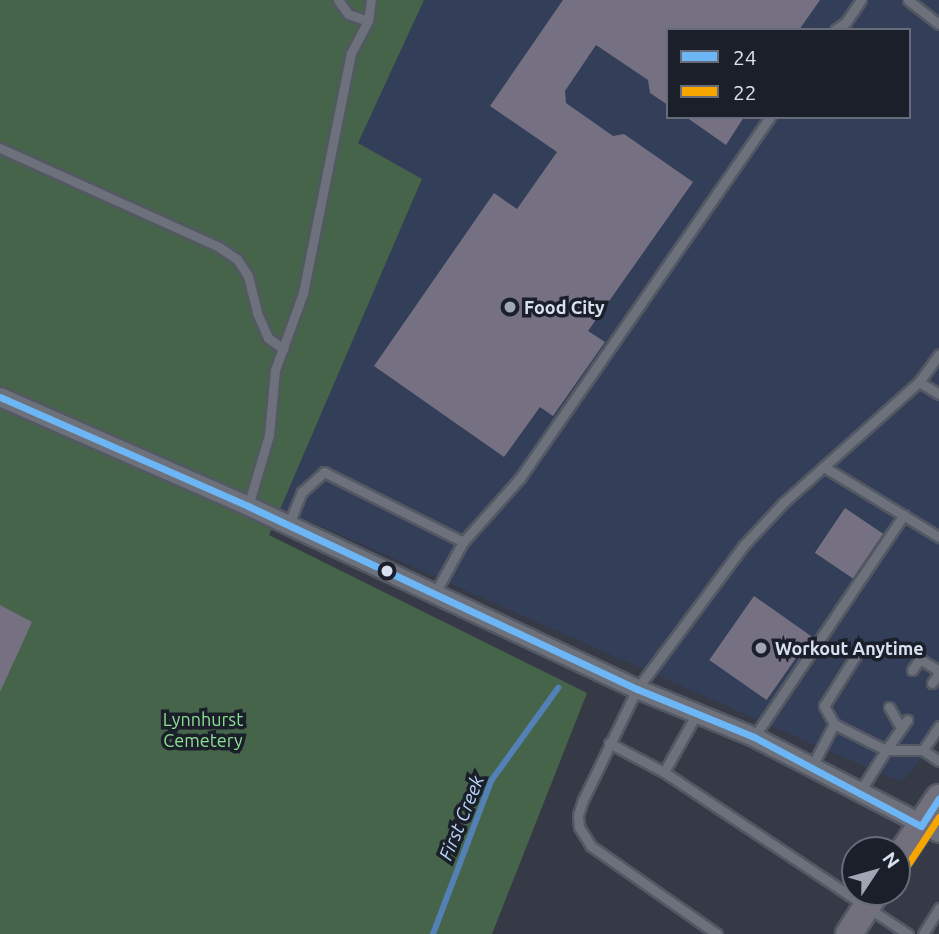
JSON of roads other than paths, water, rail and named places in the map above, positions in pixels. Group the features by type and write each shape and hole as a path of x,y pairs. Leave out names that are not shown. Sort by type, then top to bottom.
{"main road":[{"path":"911,847 930,829 939,798"},
{"path":"849,934 867,906"}],"street":[{"path":"0,397 248,506 637,689 754,737 930,829"}],"lane":[{"path":"338,0 348,14 368,20"},
{"path":"248,506 269,435 275,370 303,293 351,53 368,20 371,0"},
{"path":"838,28 846,22 861,0"},
{"path":"908,0 939,24"},
{"path":"435,593 463,542 520,478 769,119"},
{"path":"0,148 219,247 237,260 248,276 257,313 268,338 284,349"},
{"path":"717,934 605,858 583,837 578,815 609,743 637,689 698,604 764,521 919,382 939,354"},
{"path":"919,382 939,394"},
{"path":"824,467 939,537"},
{"path":"288,526 302,492 324,471 463,542"},
{"path":"754,737 904,515"},
{"path":"858,652 824,706 835,724 886,750 923,750 939,761"},
{"path":"912,670 920,659 939,672 932,683"},
{"path":"889,706 901,728"},
{"path":"664,772 696,715"},
{"path":"859,793 907,720"},
{"path":"811,768 835,724"},
{"path":"923,750 939,726"},
{"path":"609,743 664,772 841,881"},
{"path":"878,906 908,934"},
{"path":"923,934 939,908"}],"waterway":[{"name":"First Creek","path":"433,934 491,781 558,688"}],"place":[{"name":"Food City","path":"510,307"},
{"name":"Workout Anytime","path":"761,648"}],"park label":[{"name":"Lynnhurst Cemetery","path":"203,730"}]}
